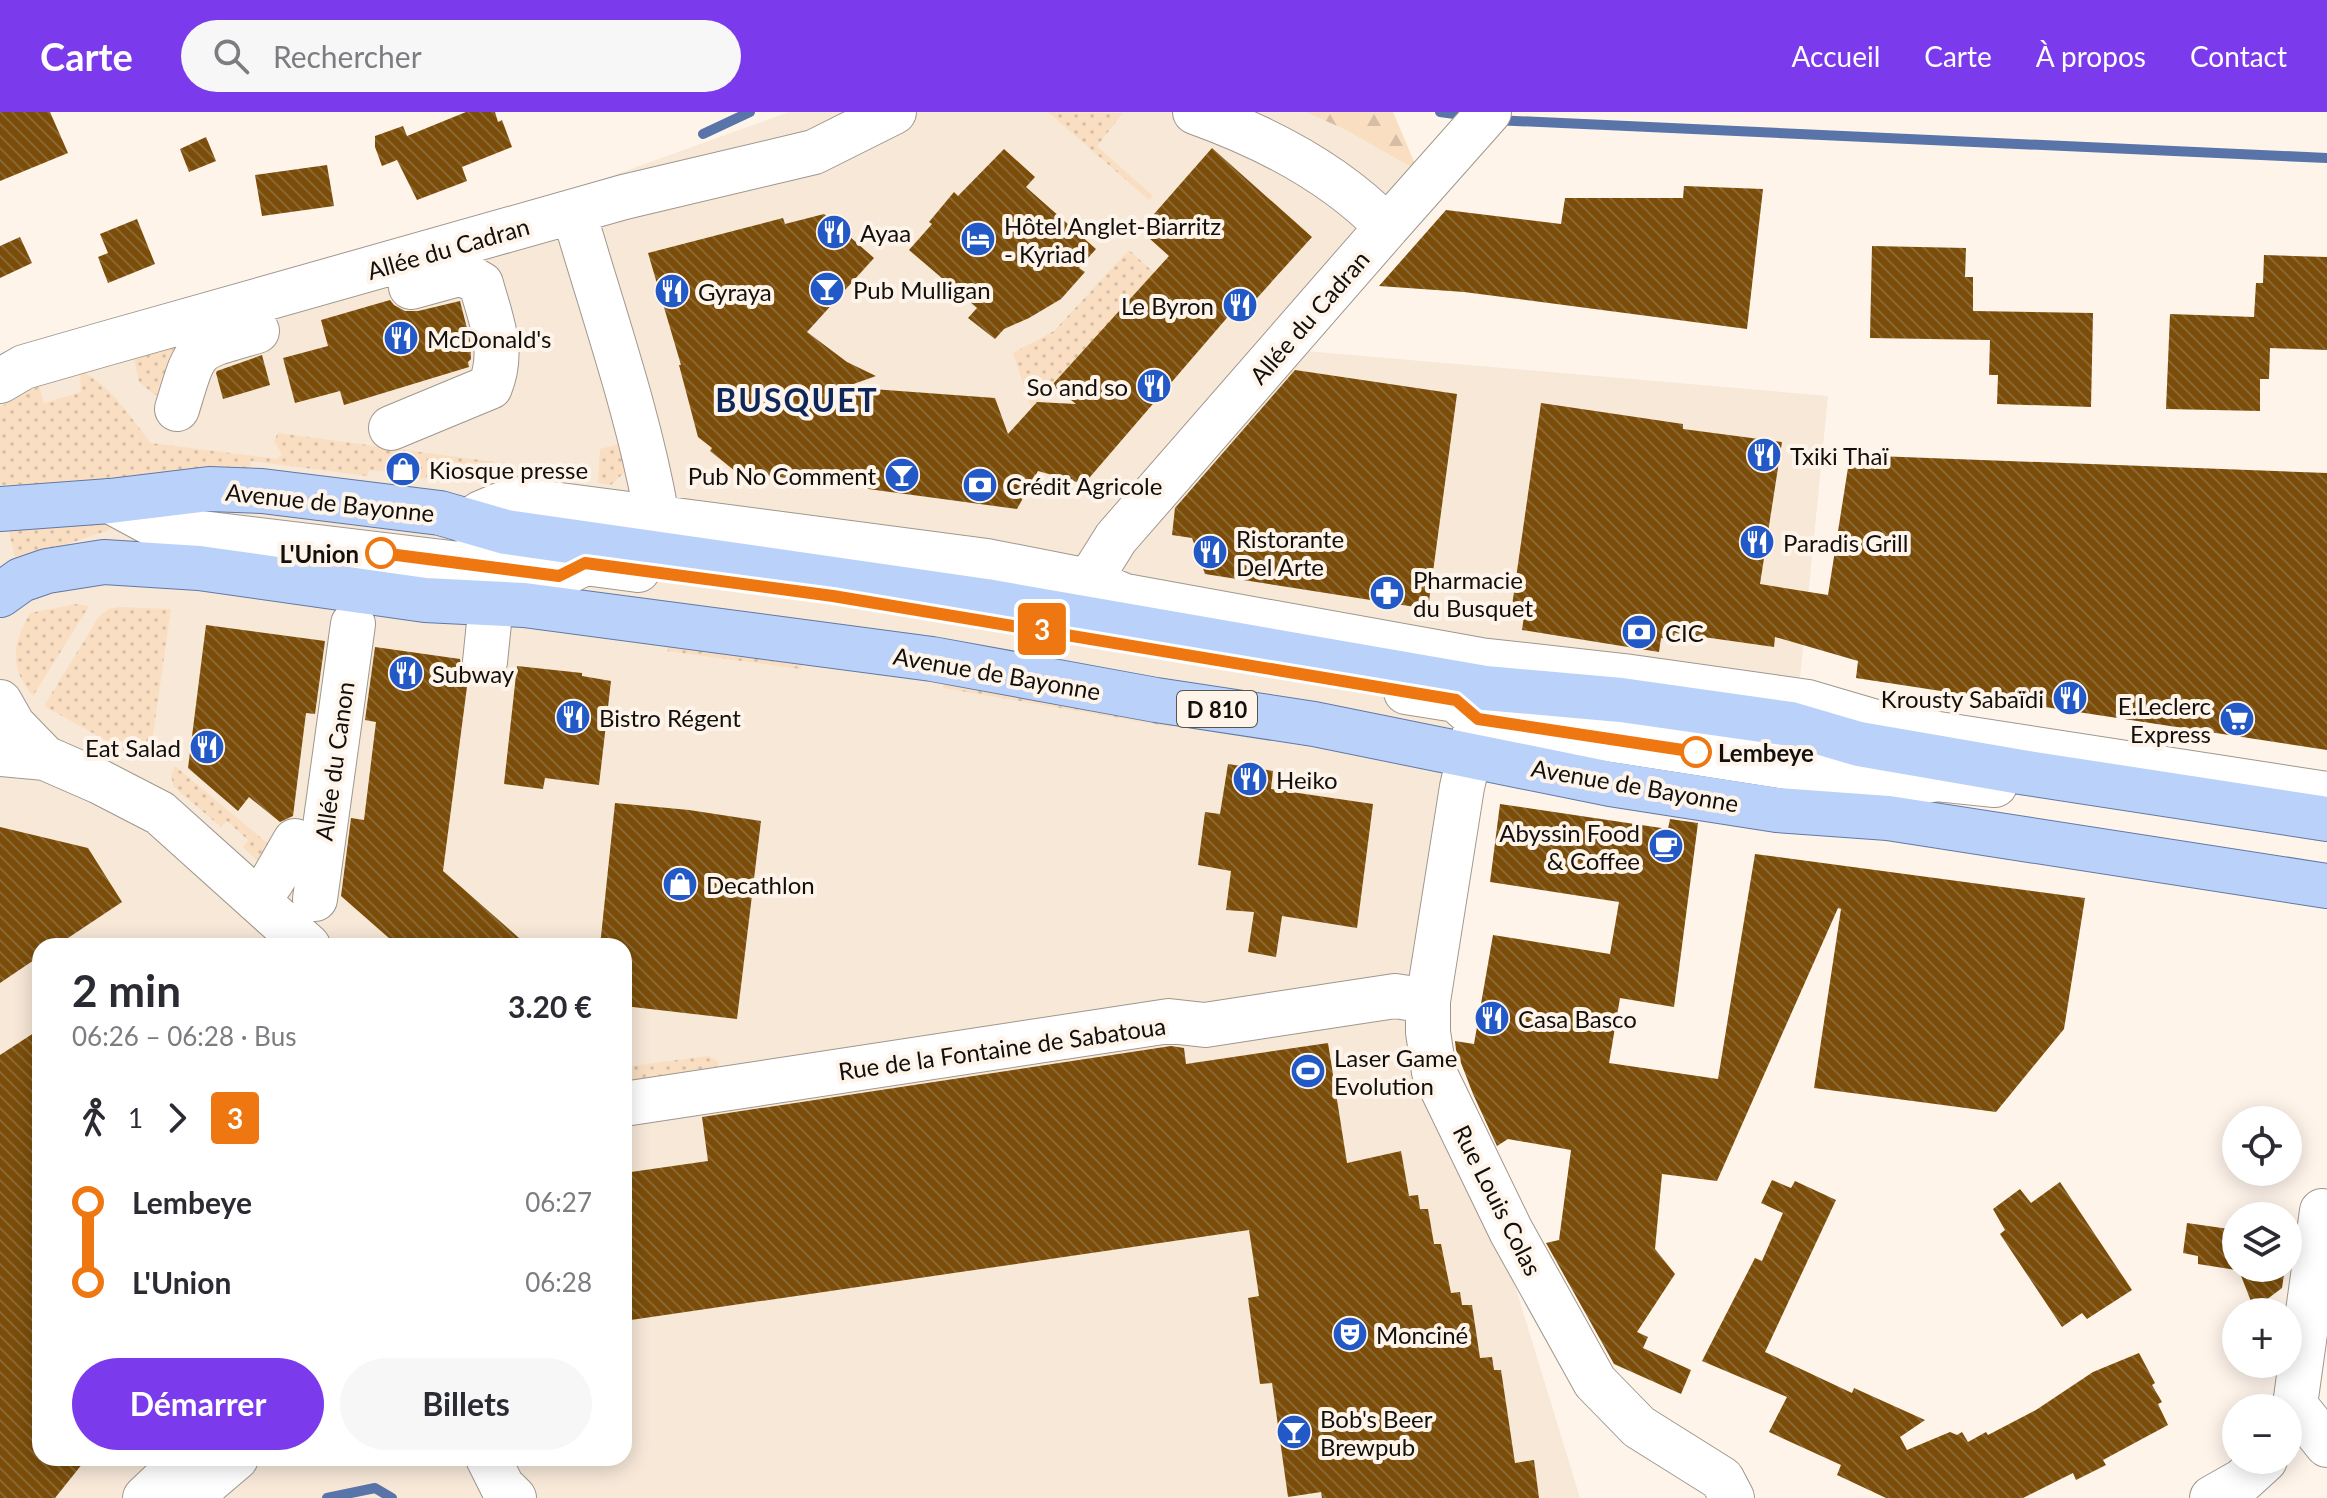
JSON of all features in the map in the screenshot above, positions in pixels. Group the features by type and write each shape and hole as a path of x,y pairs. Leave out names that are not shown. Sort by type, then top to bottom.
{"main road":[{"name":"Avenue de Bayonne","path":"0,509 110,501 209,489 262,491 440,513 506,532 986,601 1478,721 1610,784 1777,810 1888,818 2327,886"},
{"name":"Avenue de Bayonne","path":"0,595 21,580 47,571 104,562 199,568 425,600 524,605 932,659 1156,700 1314,724 1478,721 1621,700 1791,724 1859,744 2327,819"}],"street":[{"name":"Allée du Cadran","path":"0,381 24,367 624,197 814,152 894,112"},
{"name":"Allée du Cadran","path":"1089,581 1116,538 1387,227 1365,207 1294,156 1239,128 1195,112"},
{"path":"1387,227 1489,112"},
{"path":"574,213 617,359 657,517"},
{"path":"177,409 192,359 203,346 462,273 472,277 481,284 499,351 497,369 490,387 391,428"},
{"name":"Avenue de Bayonne","path":"467,522 514,499 987,561 1089,581 1125,596 1480,660 1624,676 1808,702 1893,727 2327,794"},
{"path":"110,501 160,528 559,576 571,590 951,647 1445,734 1478,721 1902,785 1937,779 1969,781 2230,825 2327,838"},
{"path":"104,562 160,528"},
{"path":"485,662 491,603"},
{"name":"Allée du Canon","path":"315,899 353,624"},
{"path":"0,702 13,725 45,758"},
{"name":"Rue Louis Colas","path":"1478,721 1459,804 1428,1001 1428,1032 1434,1072 1511,1231 1595,1382 1639,1427 1722,1479 1732,1498"},
{"path":"0,754 45,758 160,813 299,938"},
{"path":"1902,785 1920,804 2327,871"},
{"path":"258,900 295,841"},
{"name":"Rue de la Fontaine de Sabatoua","path":"632,1103 1169,1021 1205,1025 1395,996 1428,1001"},
{"path":"2295,1394 2322,1211"},
{"path":"2302,1422 2327,1445"},
{"path":"145,1498 179,1466"},
{"path":"189,1498 227,1466"},
{"path":"492,1466 502,1486 514,1498"},
{"path":"2212,1498 2250,1474"}],"shaded area":[{"path":"789,112 1305,112 1342,128 1418,171 1270,348 1828,396 1799,687 1497,642 1428,1001 1580,1498 0,1498 0,384 570,191"}],"green space":[{"path":"1048,112 1123,113 1097,146 1153,196 1149,200"},
{"path":"1305,112 1393,112 1418,171 1342,128"},
{"path":"1129,250 1191,306 1148,280 1039,399 1066,479 1054,476 1013,353 1054,331"},
{"path":"197,339 163,394 155,395 139,382 134,358"},
{"path":"80,371 111,393 151,443 277,459 282,455 274,441 278,433 495,462 459,483 414,477 415,467 392,463 390,472 369,470 368,476 251,461 249,480 0,485 0,407 39,386 44,403 81,392"},
{"path":"623,443 630,467 611,485 598,483 600,449"},
{"path":"113,523 109,530 56,548 17,566 7,524"},
{"path":"76,604 89,606 33,696 17,665 17,646 24,625 30,613"},
{"path":"108,609 171,609 152,741 163,749 156,756 138,758 44,706 98,618"},
{"path":"669,635 804,653 801,669 667,651"},
{"path":"946,671 1174,711 1172,727 943,688"},
{"path":"175,766 273,848 260,863 243,847 248,840 227,821 221,827 174,787 171,776"},
{"path":"708,1056 719,1062 718,1068 632,1082 632,1066"}],"building":[{"path":"0,112 50,112 68,153 0,181"},
{"path":"466,112 495,112 498,122 502,120 512,147 462,167 467,181 417,200 397,160 382,166 375,147 375,136 403,126 407,136"},
{"path":"206,137 216,161 189,172 180,149"},
{"path":"1212,148 1312,237 1239,318 1232,312 1084,484 1038,471 1017,509 735,471 698,437 681,365 648,253 783,218 785,224 824,214 874,258 807,332 847,362 876,376 845,387 995,398 1008,434 1037,402 1076,404 1052,385 1169,256 1140,230"},
{"path":"1004,149 1035,177 1026,187 1096,249 1079,268 1085,272 1061,299 1004,329 995,339 968,318 977,308 909,250 954,192 958,196"},
{"path":"327,165 334,206 262,216 255,175"},
{"path":"1684,186 1763,189 1747,329 1464,292 1379,286 1446,210 1561,224 1565,198 1683,198"},
{"path":"137,219 155,264 108,283 98,257 108,253 100,234"},
{"path":"20,237 32,263 0,278 0,246"},
{"path":"1872,246 1966,248 1965,277 1973,277 1973,311 2093,313 2091,407 1997,404 1998,375 1989,375 1990,340 1870,338"},
{"path":"2264,255 2327,257 2327,350 2270,348 2269,379 2260,379 2260,411 2166,409 2170,314 2254,317 2256,283 2263,283"},
{"name":"McDonald's","path":"390,300 405,311 460,301 470,340 469,367 344,405 340,391 295,403 283,358 328,346 321,320"},
{"path":"262,355 270,385 223,399 217,371"},
{"path":"1295,370 1457,394 1428,609 1205,574 1192,538 1172,535 1175,508"},
{"path":"1541,403 1683,424 1683,429 1782,442 1760,584 1828,595 1850,455 2327,473 2327,750 1856,678 1858,661 1775,637 1774,647 1675,633 1673,640 1661,638 1659,652 1522,630 1524,616 1511,613"},
{"path":"206,625 325,641 315,714 306,713 293,816 280,822 249,797 238,811 188,768"},
{"path":"375,647 460,659 462,672 468,679 443,871 519,938 389,938 341,896 351,818 364,820 376,722 365,720"},
{"name":"Bistro Régent","path":"517,666 582,673 582,676 611,681 599,785 545,778 543,789 504,784"},
{"path":"1228,764 1273,771 1271,789 1373,804 1357,928 1282,916 1276,957 1248,952 1254,912 1226,910 1231,871 1198,865 1205,812 1220,814"},
{"name":"Decathlon","path":"615,803 761,821 737,1019 632,1007 632,938 601,938"},
{"path":"1500,804 1668,829 1670,819 1698,823 1674,1007 1620,998 1609,1063 1718,1079 1755,854 2085,898 2064,1029 1996,1112 1814,1088 1841,909 1838,908 1717,1181 1662,1174 1655,1249 1675,1274 1637,1332 1648,1337 1643,1348 1691,1370 1681,1394 1614,1364 1546,1243 1559,1240 1571,1150 1508,1139 1497,1146 1456,1050 1455,1041 1474,1044 1493,935 1610,954 1619,902 1490,882"},
{"path":"0,827 88,848 122,902 68,938 32,938 32,961 0,983"},
{"path":"32,1034 32,1466 81,1466 55,1498 0,1498 0,1055"},
{"path":"1328,1043 1347,1163 1401,1151 1409,1196 1418,1195 1420,1209 1428,1209 1434,1244 1441,1244 1451,1293 1460,1292 1462,1305 1472,1305 1480,1358 1492,1357 1494,1370 1501,1370 1515,1463 1534,1460 1539,1498 1322,1498 1321,1492 1288,1497 1272,1383 1260,1384 1248,1298 1259,1296 1249,1230 632,1320 632,1172 708,1161 702,1117 1171,1046 1184,1048 1186,1064"},
{"path":"1772,1180 1791,1188 1795,1181 1836,1200 1765,1352 1852,1393 1854,1388 1925,1420 1900,1437 1907,1450 1950,1432 1957,1435 1962,1432 1968,1442 1986,1432 1988,1435 2036,1410 2093,1372 2139,1353 2155,1383 2152,1385 2162,1402 2158,1404 2168,1425 2103,1460 2106,1465 2076,1480 2073,1473 2023,1498 1886,1498 1837,1475 1841,1465 1769,1432 1787,1397 1702,1361 1755,1258 1762,1261 1783,1213 1761,1203"},
{"path":"2060,1182 2132,1290 2087,1319 2082,1313 2062,1327 2000,1234 2005,1230 1993,1209 2020,1189 2031,1203"},
{"path":"2187,1223 2222,1228 2222,1268 2198,1264 2198,1256 2183,1253"},
{"path":"2243,1282 2283,1282 2282,1288 2269,1298 2250,1298"}],"waterway":[{"path":"703,134 750,112"},
{"path":"1440,112 1470,116"},
{"path":"1494,120 2327,158"},
{"path":"327,1498 375,1488 392,1498"}],"bus line":[{"name":"3","path":"381,553 559,576 585,563 833,596 1456,700 1478,719 1696,752"}],"place":[{"name":"Ayaa","path":"834,232"},
{"name":"Hôtel Anglet-Biarritz - Kyriad","path":"978,239"},
{"name":"Pub Mulligan","path":"827,289"},
{"name":"Gyraya","path":"672,291"},
{"name":"Le Byron","path":"1240,305"},
{"name":"McDonald's","path":"401,338"},
{"name":"So and so","path":"1154,386"},
{"name":"Txiki Thaï","path":"1764,455"},
{"name":"Kiosque presse","path":"403,469"},
{"name":"Pub No Comment","path":"902,475"},
{"name":"Crédit Agricole","path":"980,485"},
{"name":"Paradis Grill","path":"1757,542"},
{"name":"Ristorante Del Arte","path":"1210,552"},
{"name":"L'Union","path":"381,553"},
{"name":"Pharmacie du Busquet","path":"1387,593"},
{"name":"CIC","path":"1639,632"},
{"name":"Subway","path":"406,673"},
{"name":"Krousty Sabaïdi","path":"2070,698"},
{"name":"Bistro Régent","path":"573,717"},
{"name":"E.Leclerc Express","path":"2237,719"},
{"name":"Eat Salad","path":"207,747"},
{"name":"Lembeye","path":"1696,752"},
{"name":"Heiko","path":"1250,779"},
{"name":"Abyssin Food & Coffee","path":"1666,846"},
{"name":"Decathlon","path":"680,884"},
{"name":"Casa Basco","path":"1492,1018"},
{"name":"Laser Game Evolution","path":"1308,1071"},
{"name":"Monciné","path":"1350,1334"},
{"name":"Bob's Beer Brewpub","path":"1294,1432"}],"district":[{"name":"BUSQUET","path":"797,399"}]}
